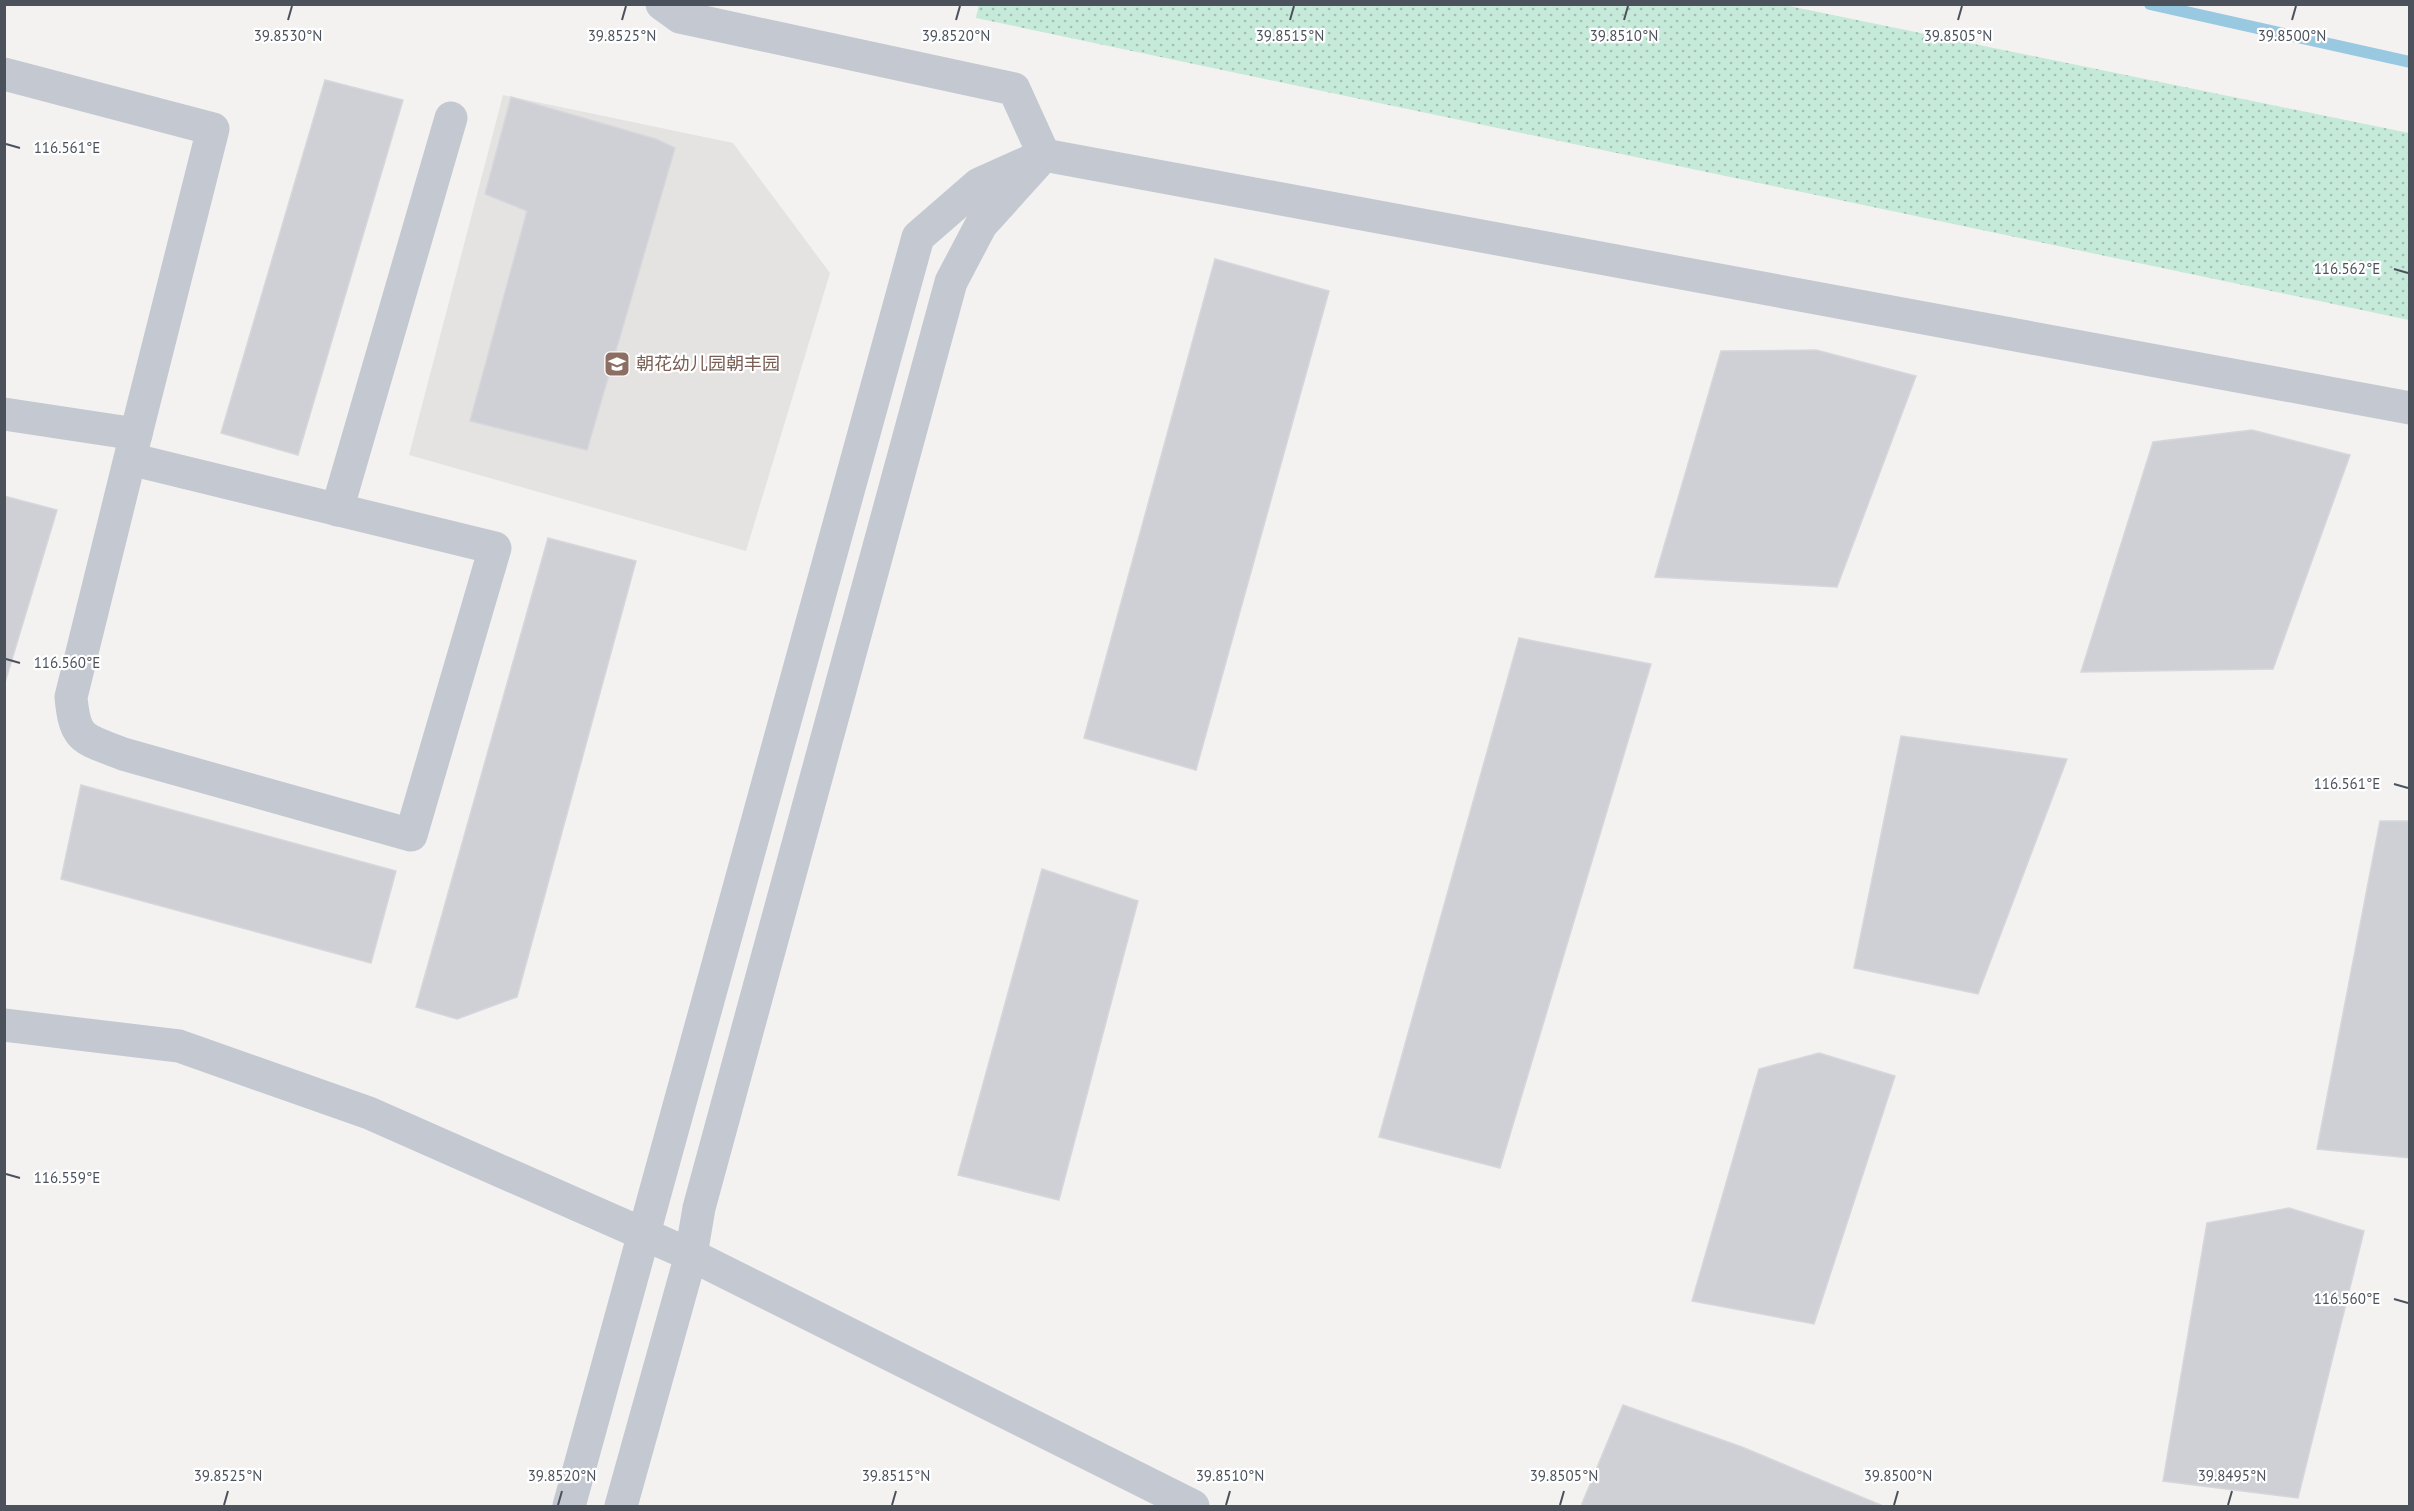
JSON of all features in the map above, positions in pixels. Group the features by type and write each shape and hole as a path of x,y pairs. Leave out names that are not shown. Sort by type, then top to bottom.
{"street":[{"path":"662,4 680,16 1014,89 1044,155"},
{"path":"4,74 213,129 133,447 71,697 73,720 82,737 123,754 411,835 495,548 336,510 133,447 4,414"},
{"path":"336,510 451,118"},
{"path":"621,1506 691,1255 699,1208 951,282 981,225 1044,155"},
{"path":"569,1506 918,237 979,184 1044,155 2409,408"},
{"path":"4,1025 179,1046 369,1113 691,1255 1193,1506"}],"shaded area":[{"name":"朝花幼儿园朝丰园","path":"503,95 733,143 830,273 746,551 409,455"}],"green space":[{"path":"979,4 1784,5 2409,133 2409,320 976,18"}],"building":[{"path":"325,80 403,100 298,455 221,433"},
{"path":"511,97 656,139 675,148 587,450 470,421 527,211 485,194"},
{"path":"1215,259 1329,291 1196,770 1084,738"},
{"path":"1816,350 1916,376 1837,587 1655,577 1721,351"},
{"path":"2252,430 2350,455 2273,669 2081,672 2153,442"},
{"path":"4,496 57,510 4,686"},
{"path":"548,538 636,561 517,997 457,1019 416,1007"},
{"path":"1519,638 1651,664 1500,1168 1379,1137"},
{"path":"1901,736 2067,759 1978,994 1854,968"},
{"path":"81,785 396,871 371,963 61,879"},
{"path":"2380,821 2410,821 2410,1158 2317,1149"},
{"path":"1042,869 1138,901 1059,1200 958,1175"},
{"path":"1819,1053 1895,1076 1814,1324 1692,1301 1759,1069"},
{"path":"2289,1208 2364,1231 2298,1498 2163,1481 2207,1223"},
{"path":"1623,1405 1742,1447 1883,1506 1581,1506"}],"waterway":[{"path":"2150,4 2410,62"}],"place":[{"name":"朝花幼儿园朝丰园","path":"617,364"}]}
